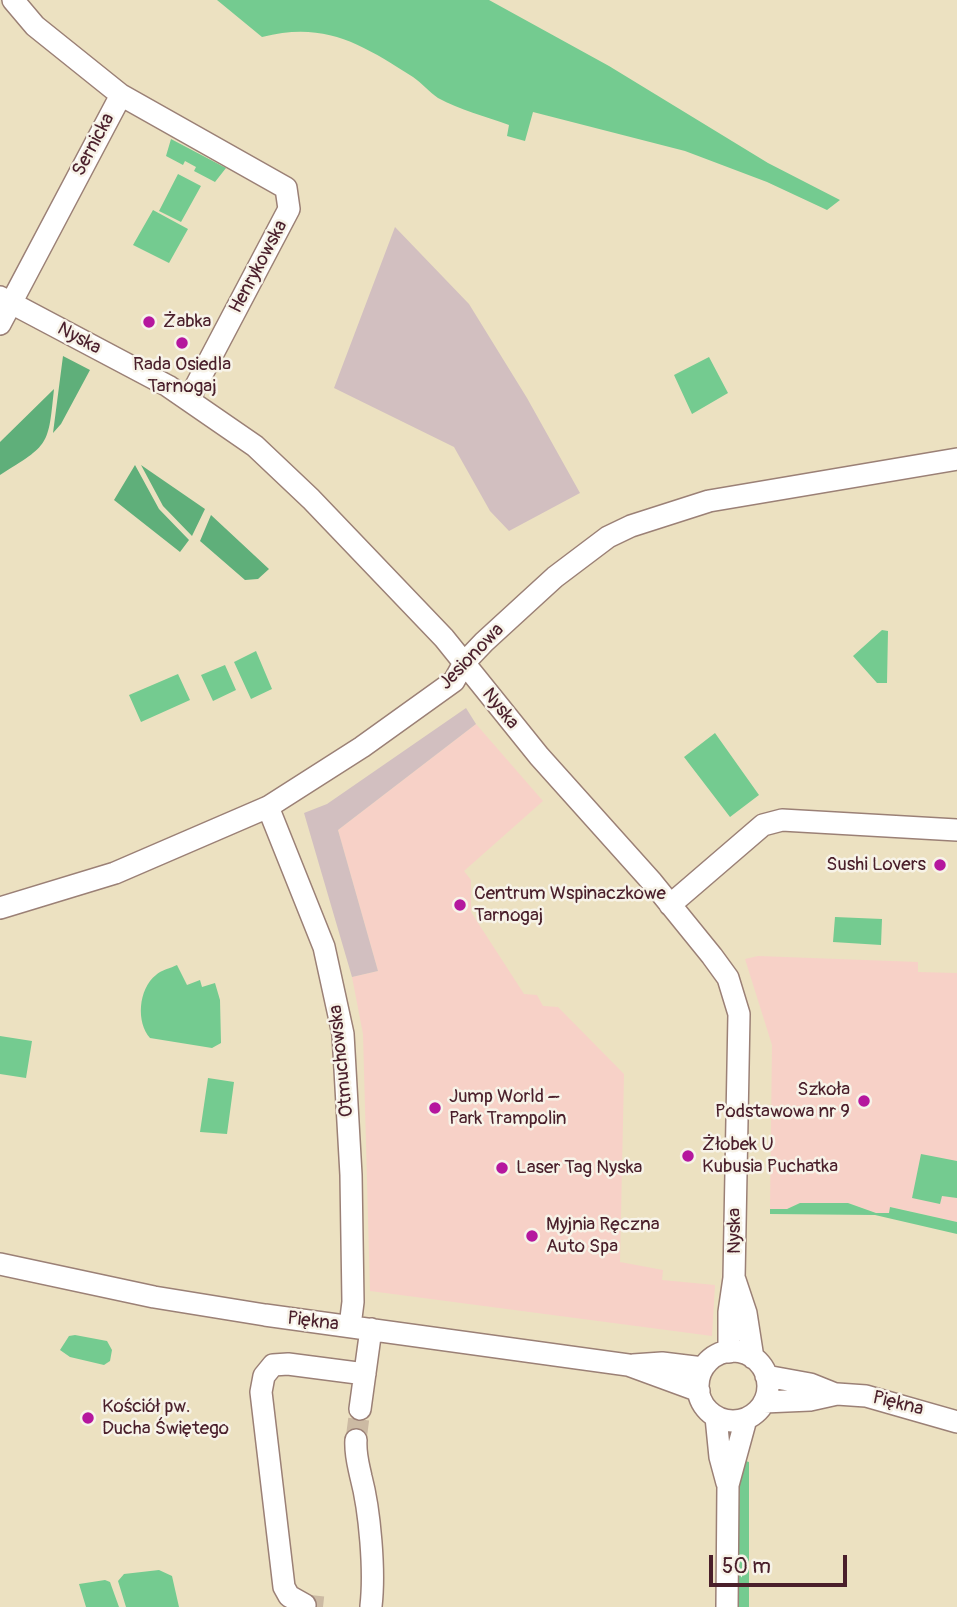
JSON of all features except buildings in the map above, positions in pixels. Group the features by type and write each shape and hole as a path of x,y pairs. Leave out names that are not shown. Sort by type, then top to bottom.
{"street":[{"name":"Sernicka","path":"0,324 6,300 121,96 35,26 12,0"},
{"name":"Henrykowska","path":"121,96 286,188 289,209 189,399"},
{"name":"Nyska","path":"6,300 189,399 255,446 311,499 433,626 539,756 670,905 728,978 738,1014 734,1278 729,1312 729,1352"},
{"name":"Jesionowa","path":"0,906 115,873 268,807 362,747 445,688 454,681 464,663 555,577 608,537 631,526 720,499 957,459"},
{"name":"Otmuchowska","path":"268,807 324,947 343,1034 351,1175 354,1302 365,1374 360,1409"},
{"path":"670,905 763,825 782,820 957,830"},
{"name":"Piękna","path":"0,1264 154,1297 360,1328 628,1365 662,1363 703,1368"},
{"name":"Nyska","path":"734,1278 746,1313 753,1358"},
{"path":"729,1352 753,1358 766,1376 768,1388 764,1402 746,1419 730,1421 716,1416 705,1407 699,1391 703,1368 717,1355 729,1352"},
{"path":"305,1605 289,1596 284,1587 261,1392 264,1376 273,1365 288,1364 365,1374"},
{"name":"Piękna","path":"628,1365 699,1391"},
{"name":"Piękna","path":"766,1376 810,1384 837,1394 889,1400 957,1422"},
{"name":"Piękna","path":"764,1402 810,1400 837,1394"},
{"path":"716,1416 720,1457 727,1485 727,1607"},
{"path":"727,1485 746,1419"},
{"path":"356,1440 355,1459 362,1477 373,1584 370,1607"}],"shaded area":[{"path":"395,227 469,304 527,398 580,493 509,531 490,511 454,447 334,388"},
{"path":"466,708 476,724 338,830 378,971 352,977 304,813 327,804"},
{"path":"476,724 543,801 464,871 471,880 471,912 524,994 537,995 543,1006 558,1007 624,1074 620,1262 663,1270 662,1280 715,1285 712,1336 370,1291 363,1034 352,977 378,971 338,830"},
{"name":"Szkoła Podstawowa nr 9","path":"758,956 918,962 918,972 957,973 957,1222 891,1207 890,1213 876,1213 848,1203 800,1203 787,1209 770,1209 772,1045 745,959"}],"green space":[{"path":"217,0 489,0 609,66 768,163 840,200 827,210 767,182 685,151 533,112 525,141 507,136 509,125 438,98 413,77 359,46 324,34 305,32 262,37"},
{"path":"171,139 226,168 215,182 194,171 196,167 185,161 183,165 166,156"},
{"path":"178,174 201,186 181,222 159,211"},
{"path":"153,210 188,229 169,263 133,245"},
{"path":"63,356 90,370 61,424 53,433"},
{"path":"709,357 728,393 692,414 674,375"},
{"path":"54,389 50,422 44,442 29,457 0,475 0,442"},
{"path":"135,465 159,509 189,540 180,552 114,500"},
{"path":"141,465 205,509 192,536 163,506"},
{"path":"211,515 269,569 258,579 245,580 200,541"},
{"path":"882,630 888,631 887,683 877,683 853,656"},
{"path":"256,651 272,689 251,699 234,662"},
{"path":"225,665 236,690 213,701 201,675"},
{"path":"178,674 190,700 141,722 129,695"},
{"path":"715,733 759,795 730,817 684,757"},
{"path":"835,917 882,919 881,945 833,942"},
{"path":"177,965 187,985 200,980 202,987 215,983 220,1000 221,1043 212,1048 150,1038 142,1024 142,997 150,981 158,973"},
{"path":"0,1036 32,1041 26,1078 0,1074"},
{"path":"208,1078 234,1082 227,1134 200,1132"},
{"path":"921,1154 957,1161 957,1198 942,1196 940,1204 912,1198"},
{"path":"800,1203 848,1203 876,1213 889,1213 890,1207 957,1222 957,1234 875,1215 770,1214 770,1209 787,1209"},
{"path":"69,1336 107,1341 112,1350 110,1361 104,1365 70,1357 60,1350"},
{"path":"740,1459 749,1462 749,1607 737,1607"},
{"path":"159,1570 172,1576 179,1607 126,1607 118,1581 124,1574"},
{"path":"105,1580 110,1582 119,1607 86,1607 79,1584"}],"tunnel":[{"path":"356,1440 360,1409"},
{"path":"305,1605 323,1607"}],"place":[{"name":"Żabka","path":"149,322"},
{"name":"Rada Osiedla Tarnogaj","path":"182,343"},
{"name":"Sushi Lovers","path":"940,865"},
{"name":"Centrum Wspinaczkowe Tarnogaj","path":"460,905"},
{"name":"Szkoła Podstawowa nr 9","path":"864,1101"},
{"name":"Jump World – Park Trampolin","path":"435,1108"},
{"name":"Żłobek U Kubusia Puchatka","path":"688,1156"},
{"name":"Laser Tag Nyska","path":"502,1168"},
{"name":"Myjnia Ręczna Auto Spa","path":"532,1236"},
{"name":"Kościół pw. Ducha Świętego","path":"88,1418"}]}
